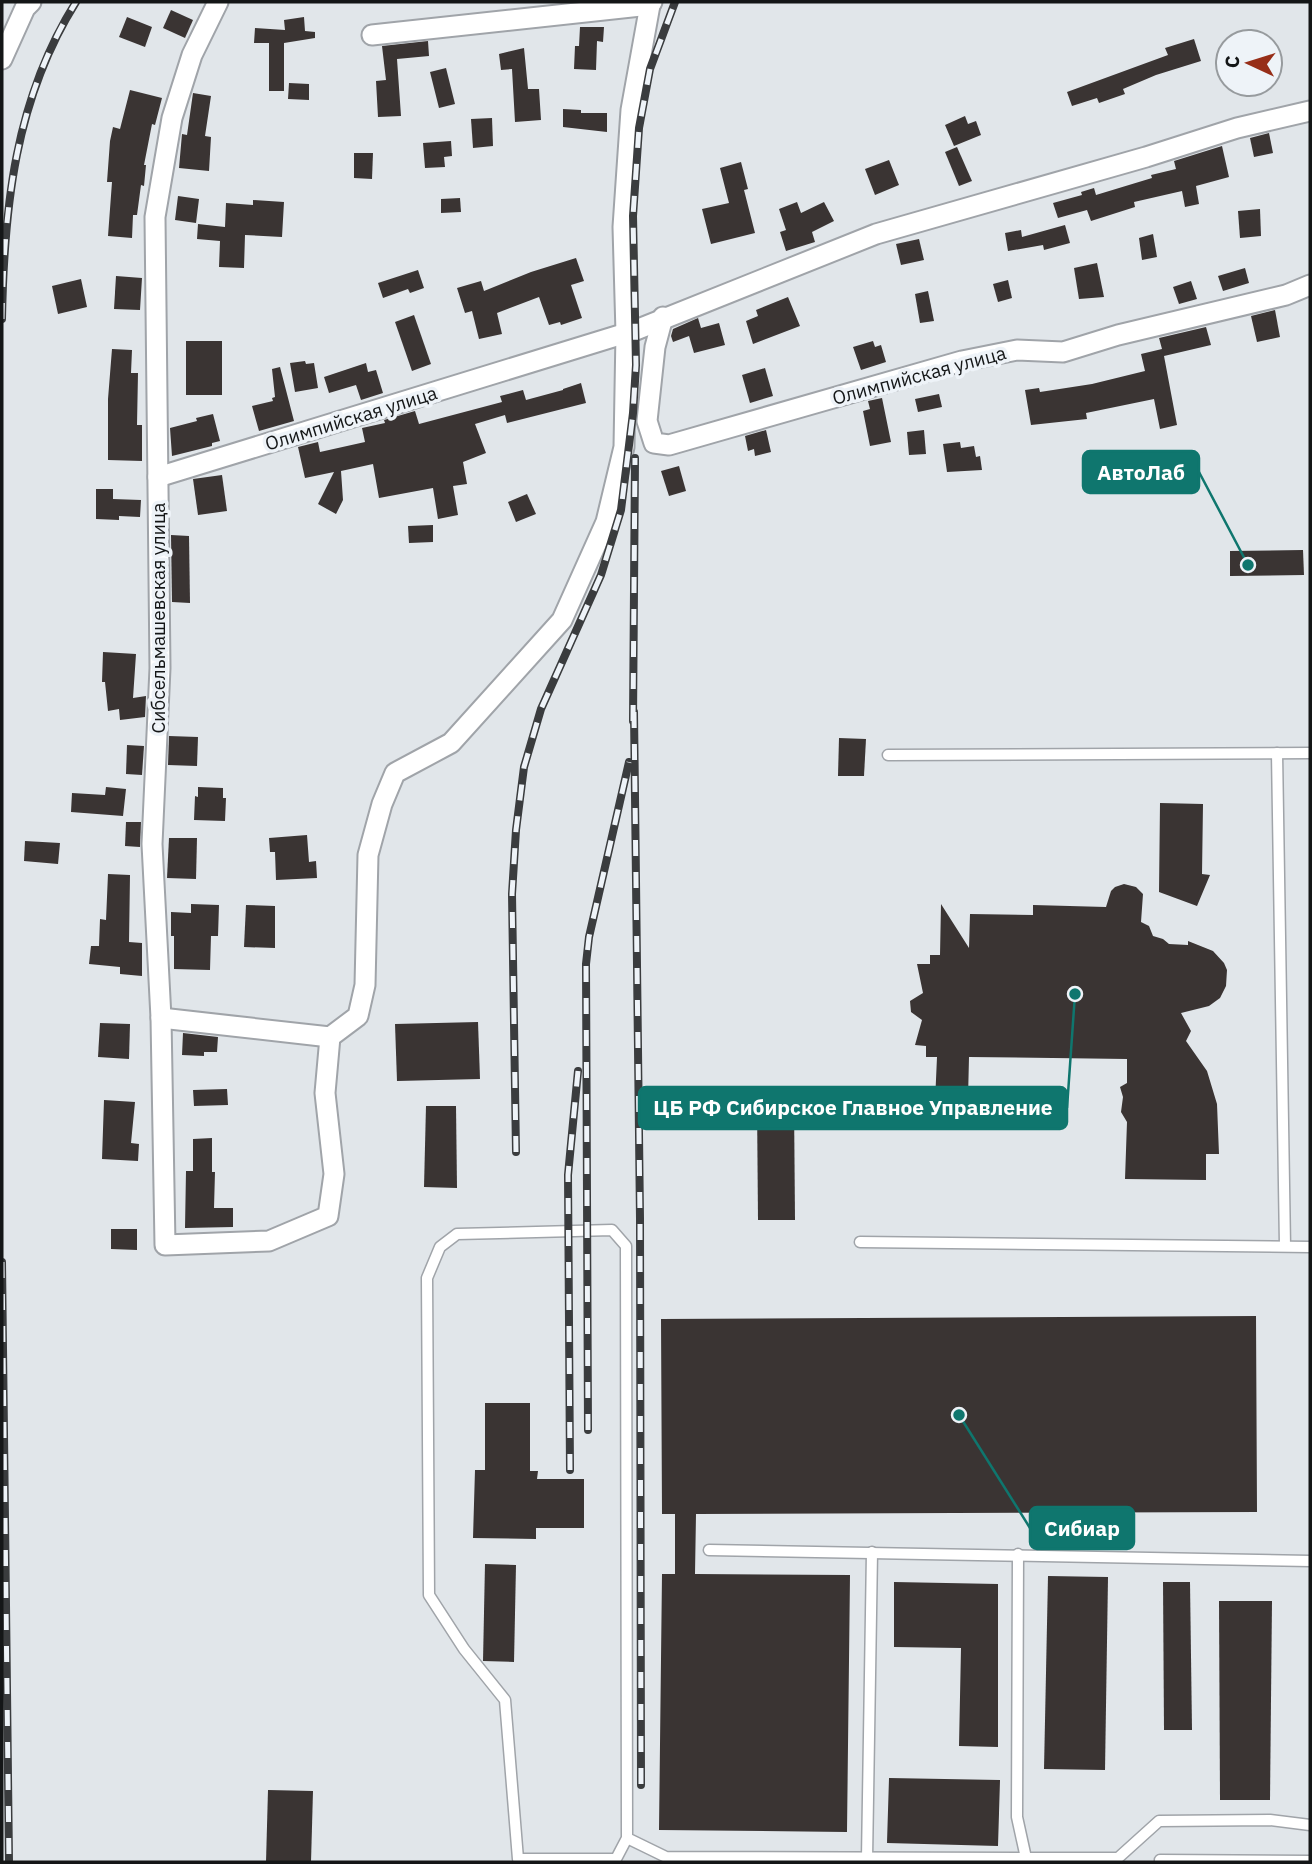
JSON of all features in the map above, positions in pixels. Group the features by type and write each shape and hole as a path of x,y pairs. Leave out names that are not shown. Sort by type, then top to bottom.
{"street":[{"path":"2,59 15,21 31,2"},
{"name":"Сибсельмашевская улица","path":"218,2 192,54 172,118 155,218 160,668 152,844 161,1018 165,1245 269,1241 328,1216 334,1174 326,1093 330,1037"},
{"path":"161,1018 330,1037 358,1016 365,985 368,855 382,804 395,773 451,743 562,620 606,522 624,447 626,333 623,227 630,123 651,3 372,35"},
{"name":"Олимпийская улица","path":"158,477 626,333 876,234 1146,157 1237,128 1310,111"},
{"name":"Олимпийская улица","path":"663,317 655,347 648,421 654,443 668,445 962,361 1017,350 1063,352 1118,335 1286,295 1310,285"}],"lane":[{"path":"1277,753 1285,1246"},
{"path":"888,755 1310,753"},
{"path":"612,1230 625,1246 627,1838 616,1859 518,1859 505,1700 464,1649 429,1595 427,1278 440,1247 457,1234 612,1230"},
{"path":"860,1242 1310,1247"},
{"path":"709,1550 1310,1561"},
{"path":"867,1859 872,1552"},
{"path":"1018,1555 1017,1817 1026,1858"},
{"path":"627,1838 666,1859 1118,1858 1159,1821 1270,1820 1310,1825"},
{"path":"1160,1862 1310,1861"}],"building":[{"path":"171,10 193,20 185,38 163,28"},
{"path":"127,17 152,27 145,47 119,37"},
{"path":"304,17 305,31 315,32 315,38 284,43 284,91 269,91 269,43 254,43 255,28 285,30 284,20"},
{"path":"580,27 604,27 603,42 597,41 596,70 574,69 575,46 579,46"},
{"path":"1194,39 1201,61 1123,89 1125,94 1099,103 1097,98 1072,106 1067,92 1168,55 1165,48"},
{"path":"428,41 429,56 397,59 401,116 378,117 376,81 386,80 382,46"},
{"path":"524,48 528,89 539,89 541,120 515,122 512,69 501,70 499,54"},
{"path":"446,68 455,104 439,108 430,72"},
{"path":"289,83 309,84 309,100 288,99"},
{"path":"130,90 162,98 155,125 152,124 144,165 144,186 141,185 137,215 133,215 132,238 108,236 112,182 107,182 113,127 120,129"},
{"path":"193,93 211,96 205,136 211,137 209,171 179,168 182,134 187,135"},
{"path":"563,109 581,110 581,113 607,113 607,132 563,127"},
{"path":"965,116 968,124 976,121 981,135 954,146 945,125"},
{"path":"492,118 493,146 473,148 471,119"},
{"path":"1269,133 1273,153 1254,157 1250,138"},
{"path":"451,141 452,156 444,157 445,167 425,168 423,143"},
{"path":"1222,146 1229,177 1196,186 1199,204 1185,207 1182,191 1134,202 1135,207 1091,221 1087,210 1058,218 1053,203 1082,195 1081,192 1094,188 1096,195 1152,178 1151,175 1176,169 1174,161"},
{"path":"957,147 972,181 959,186 945,152"},
{"path":"354,153 373,153 372,179 354,178"},
{"path":"889,160 899,185 875,195 865,169"},
{"path":"741,162 748,189 744,190 755,233 711,244 702,209 729,203 720,168"},
{"path":"178,196 199,199 196,223 175,220"},
{"path":"460,198 461,212 441,213 441,199"},
{"path":"253,200 284,202 282,237 245,235 244,268 219,267 220,241 197,239 198,224 225,227 226,203 253,205"},
{"path":"797,202 801,213 824,202 834,221 812,232 815,242 786,251 780,232 786,230 779,209"},
{"path":"1260,209 1261,236 1240,238 1238,211"},
{"path":"1065,225 1070,243 1044,250 1043,245 1008,251 1005,233 1021,230 1022,237"},
{"path":"1153,234 1157,257 1142,260 1139,238"},
{"path":"919,239 924,260 901,265 896,244"},
{"path":"576,258 584,281 571,285 582,318 561,325 560,322 549,325 539,297 497,313 502,334 479,339 472,311 465,313 457,288 481,281 484,291"},
{"path":"1097,263 1104,297 1079,299 1074,268"},
{"path":"1245,268 1249,283 1223,291 1218,276"},
{"path":"418,270 424,288 410,293 408,289 383,298 378,283"},
{"path":"116,276 142,278 140,310 114,309"},
{"path":"81,279 87,307 58,314 52,286"},
{"path":"1008,280 1012,298 998,302 993,284"},
{"path":"1191,281 1197,299 1179,304 1173,287"},
{"path":"928,291 934,321 920,323 915,294"},
{"path":"788,297 800,326 753,344 746,321 758,316 756,310"},
{"path":"1275,310 1280,337 1257,342 1251,316"},
{"path":"414,315 431,364 412,371 395,322"},
{"path":"698,318 701,328 719,323 725,345 694,353 689,336 673,342 673,329"},
{"path":"1206,327 1211,345 1164,356 1177,425 1160,429 1154,399 1086,413 1087,419 1031,425 1025,390 1039,388 1040,392 1092,384 1145,371 1141,354 1162,349 1159,338"},
{"path":"186,341 222,341 222,395 186,395"},
{"path":"873,341 875,347 881,345 886,362 861,370 853,347"},
{"path":"112,349 132,350 131,373 138,373 137,425 142,425 142,461 108,460 108,399"},
{"path":"305,361 306,364 314,363 318,388 295,392 290,363"},
{"path":"366,363 368,372 376,370 383,393 361,400 356,385 329,393 324,377"},
{"path":"280,367 294,421 259,431 252,406 273,401 272,398 275,397 272,369"},
{"path":"765,368 773,396 750,403 742,375"},
{"path":"581,383 586,403 507,423 505,415 475,424 486,453 463,462 467,484 453,486 458,515 438,519 433,488 379,498 373,464 341,471 343,500 336,514 318,504 334,472 305,478 298,447 318,442 320,452 365,442 362,428 385,423 384,420 415,411 419,424 502,402 500,396 523,390 526,400"},
{"path":"939,394 942,407 918,412 915,399"},
{"path":"882,398 891,442 870,446 863,411 870,409 868,401"},
{"path":"213,414 220,441 212,443 212,446 172,456 170,428"},
{"path":"766,430 771,452 755,456 754,449 748,451 745,436"},
{"path":"924,430 926,454 909,455 907,432"},
{"path":"960,442 961,448 974,446 976,457 980,456 982,470 947,472 943,444"},
{"path":"679,466 686,491 669,496 661,471"},
{"path":"222,475 227,511 198,515 193,479"},
{"path":"96,489 113,489 113,499 141,500 140,517 96,519"},
{"path":"527,494 536,514 516,522 508,502"},
{"path":"433,525 433,542 409,543 408,526"},
{"path":"171,535 189,536 190,603 172,602"},
{"path":"1303,550 1304,575 1230,576 1230,551"},
{"path":"103,652 136,654 133,698 146,696 145,717 120,720 119,709 108,711 105,682 102,682"},
{"path":"169,736 198,737 197,766 168,765"},
{"path":"839,738 866,739 864,776 838,776"},
{"path":"127,745 144,746 142,775 126,774"},
{"path":"106,787 126,789 123,816 71,812 72,793 105,795"},
{"path":"198,787 223,788 223,798 226,798 225,821 194,820"},
{"path":"1160,803 1203,804 1202,874 1210,875 1197,906 1159,892"},
{"path":"126,822 141,822 140,847 125,846"},
{"path":"307,835 309,862 316,861 317,878 276,880 275,852 270,852 269,838"},
{"path":"169,838 197,838 196,879 167,878"},
{"path":"25,841 60,843 58,864 24,861"},
{"path":"108,874 130,875 129,942 142,943 142,976 120,974 120,967 89,964 91,946 99,946 100,919 106,920"},
{"path":"1124,884 1136,887 1143,894 1141,922 1149,926 1153,936 1169,944 1188,945 1188,941 1213,951 1227,970 1226,986 1220,998 1209,1006 1181,1013 1191,1031 1186,1041 1207,1071 1217,1104 1219,1154 1206,1154 1206,1180 1125,1179 1127,1122 1121,1112 1123,1097 1120,1087 1127,1083 1127,1059 969,1057 968,1099 959,1099 949,1108 942,1109 937,1107 935,1102 937,1057 926,1057 926,1046 915,1045 922,1020 911,1012 910,1001 923,993 917,964 930,964 930,955 940,955 941,904 969,948 970,914 1033,915 1033,905 1106,907 1111,891"},
{"path":"191,904 219,905 218,936 211,936 210,970 174,969 171,912 191,913"},
{"path":"246,905 275,906 275,948 244,947"},
{"path":"478,1022 480,1079 397,1081 395,1024"},
{"path":"100,1023 130,1024 129,1059 98,1057"},
{"path":"183,1033 218,1037 217,1052 204,1052 204,1056 182,1055"},
{"path":"227,1089 228,1105 194,1106 193,1090"},
{"path":"104,1100 135,1102 131,1143 139,1144 138,1161 102,1159"},
{"path":"794,1102 795,1220 758,1220 757,1103"},
{"path":"426,1106 456,1106 457,1188 424,1187"},
{"path":"212,1138 214,1208 233,1208 233,1227 185,1228 186,1171 193,1171 193,1139"},
{"path":"111,1229 137,1229 137,1250 111,1249"},
{"path":"1256,1316 1257,1512 696,1514 695,1574 850,1575 847,1832 659,1830 662,1574 675,1574 675,1514 662,1514 661,1319"},
{"path":"485,1403 530,1403 530,1471 538,1471 537,1479 584,1479 584,1528 536,1528 536,1539 473,1538 475,1470 485,1470"},
{"path":"485,1564 516,1565 514,1662 483,1661"},
{"path":"1048,1576 1108,1577 1105,1770 1044,1769"},
{"path":"894,1582 998,1584 998,1747 959,1746 961,1648 894,1647"},
{"path":"1163,1582 1190,1582 1192,1730 1164,1730"},
{"path":"1219,1601 1272,1601 1270,1800 1220,1800"},
{"path":"889,1778 1000,1780 998,1846 887,1843"},
{"path":"268,1790 313,1791 311,1862 266,1862"}],"railway":[{"path":"2,319 10,195 26,115 55,39 76,2"},
{"path":"516,1152 512,894 524,767 541,709 601,575 621,510 636,365 633,216 639,128 650,69 675,2"},
{"path":"633,721 635,458"},
{"path":"634,712 640,1218 641,1785"},
{"path":"588,1430 586,964 589,937 629,762"},
{"path":"570,1470 568,1175 578,1071"},
{"path":"2,1262 9,1862"}],"place":[{"name":"АвтоЛаб","path":"1248,565"},
{"name":"ЦБ РФ Сибирское Главное Управление","path":"1075,994"},
{"name":"Сибиар","path":"959,1415"}]}
